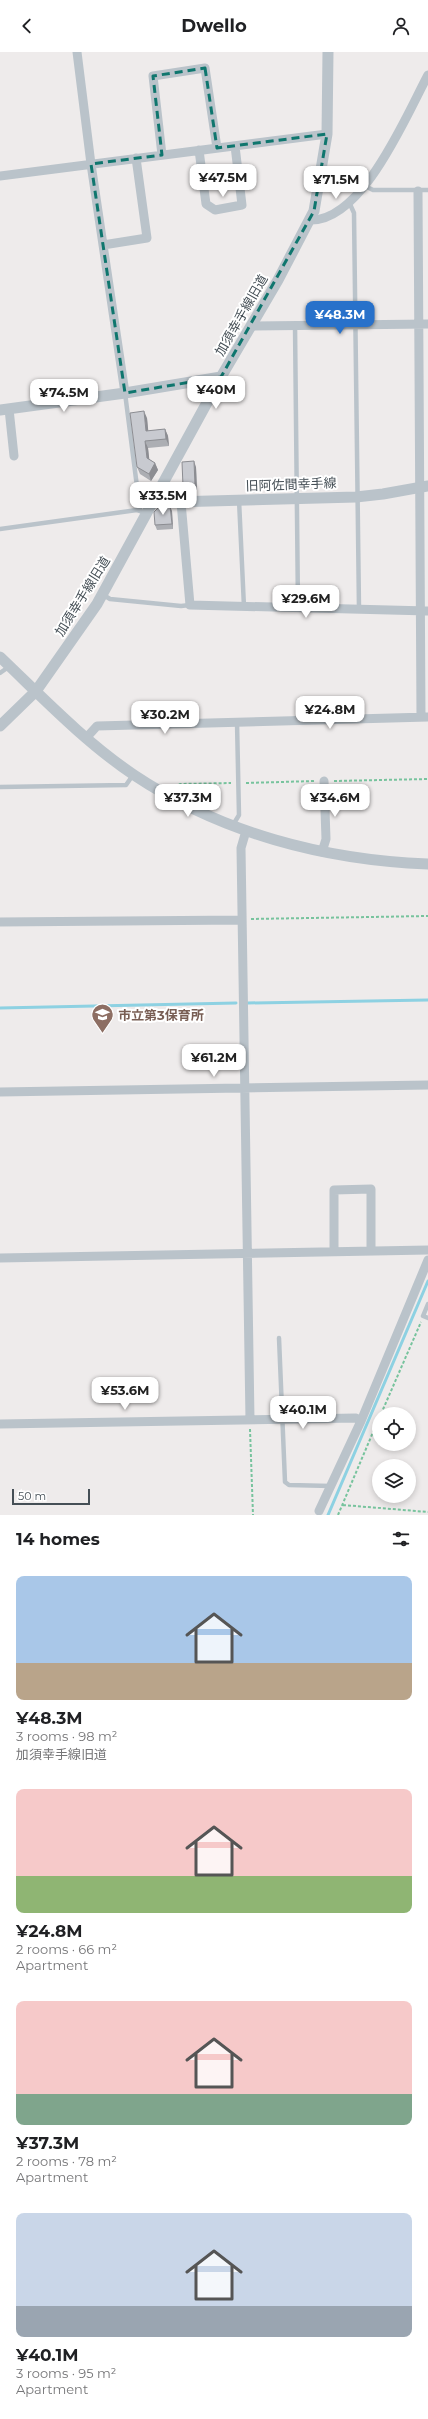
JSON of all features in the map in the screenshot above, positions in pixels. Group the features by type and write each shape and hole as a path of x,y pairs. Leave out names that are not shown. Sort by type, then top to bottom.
{"street":[{"path":"77,52 91,164 126,393"},
{"name":"加須幸手線旧道","path":"0,726 36,691 102,594 143,512 156,498 221,377 278,280 314,211 326,134 328,52"},
{"path":"162,155 153,76 205,68 217,148"},
{"path":"308,220 325,219 350,202 365,186 428,75"},
{"path":"0,176 326,134"},
{"path":"199,150 206,204 214,210 242,205 235,146"},
{"path":"103,245 146,238 136,158"},
{"path":"87,737 97,726 425,717 424,324 418,191"},
{"path":"251,326 424,324"},
{"path":"14,456 4,410 126,393 221,377"},
{"name":"旧阿佐間幸手線","path":"156,498 166,502 181,502 356,497 424,487"},
{"path":"181,502 190,605 425,611"},
{"path":"0,657 87,737 134,774 170,796 246,831 322,852 368,861 428,864"},
{"path":"322,852 326,839 324,781"},
{"path":"246,831 241,848 250,1420"},
{"path":"0,922 242,920"},
{"path":"0,1092 428,1085"},
{"path":"334,1251 334,1190 371,1189 371,1251"},
{"path":"0,1258 428,1250"},
{"path":"318,1513 361,1421 428,1260"},
{"path":"0,1424 356,1418 361,1421"}],"lane":[{"path":"365,186 373,190 428,190"},
{"path":"350,202 354,213 356,324 356,497 359,609"},
{"path":"295,325 298,608"},
{"path":"0,529 143,512 126,393"},
{"path":"239,500 244,607"},
{"path":"102,594 110,599 181,606 190,605"},
{"path":"0,673 10,666"},
{"path":"232,825 239,816 237,722"},
{"path":"0,787 126,785 134,774"},
{"path":"426,1317 428,1304"},
{"path":"279,1338 285,1482 289,1485 331,1486"}],"path":[{"path":"170,796 180,784 428,779"},
{"path":"242,920 428,916"},
{"path":"384,1407 426,1317"},
{"path":"250,1420 253,1515"},
{"path":"338,1515 372,1435"},
{"path":"343,1505 428,1512"}],"highlighted area":[{"path":"205,68 217,148 327,134 314,211 221,377 125,393 91,164 162,155 153,76"}],"building":[{"path":"144,411 146,431 165,429 166,439 145,441 147,458 155,463 149,474 137,467 130,413"},
{"path":"194,461 195,485 183,486 182,462"},
{"path":"160,506 170,506 172,524 155,525 154,512"}],"waterway":[{"path":"248,1003 428,1000"},
{"path":"0,1008 236,1003"},
{"path":"328,1515 428,1281"}],"place":[{"name":"市立第3保育所","path":"102,1034"}]}
